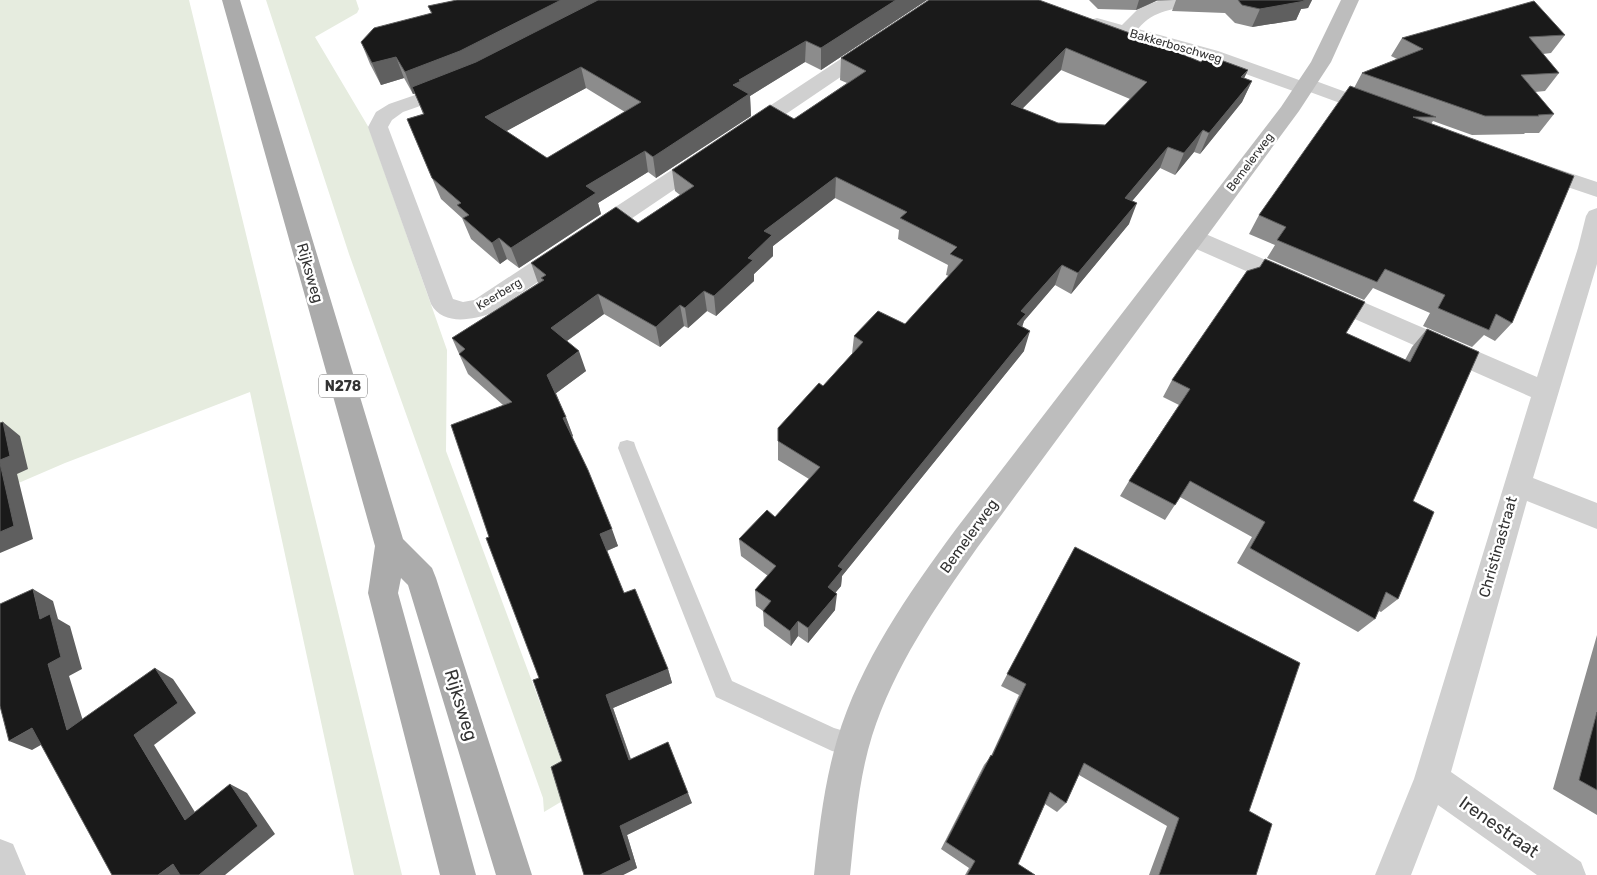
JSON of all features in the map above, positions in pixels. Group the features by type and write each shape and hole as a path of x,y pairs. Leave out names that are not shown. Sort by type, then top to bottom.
{"main road":[{"name":"Rijksweg","path":"231,0 390,546 383,593 458,875"},
{"name":"Rijksweg","path":"390,546 421,578 514,875"}],"street":[{"path":"1126,32 1134,20 1155,6 1191,0"},
{"name":"Bemelerweg","path":"832,875 840,808 853,744 860,722 880,676 912,618 992,503 1193,238 1305,86 1321,62 1350,0"},
{"name":"Bakkerboschweg","path":"1079,20 1211,55 1305,86"},
{"name":"Keerberg","path":"467,81 443,92 396,108 384,116 378,127 443,304 450,309 460,312 483,307 884,38"},
{"path":"1305,86 1398,118"},
{"path":"1517,161 1597,190"},
{"name":"Christinastraat","path":"1392,875 1431,779 1545,392 1593,249 1597,216"},
{"path":"1193,238 1545,392"},
{"path":"1517,484 1597,516"},
{"name":"Irenestraat","path":"1431,779 1568,875"},
{"path":"0,857 8,875"}],"lane":[{"path":"627,448 724,689 832,738 853,744"}],"shaded area":[{"path":"0,0 189,0 402,875 354,875 250,392 65,463 0,491"},
{"path":"266,0 356,0 359,9 357,13 315,37 369,128 447,350 446,451 574,794 544,812 543,798 349,254"}],"building":[{"path":"457,0 561,0 460,51 405,72 396,57 372,63 361,42 374,28 432,13 428,6"},
{"path":"598,0 896,0 821,48 806,41 739,80 741,81 733,85 749,94 653,157 645,151 586,186 596,193 511,248 499,238 492,243 463,218 469,215 457,205 461,203 432,178 407,119 424,114 412,87 476,62","holes":["581,67 641,102 547,158 485,117"]},
{"path":"929,0 1039,0 1138,36 1201,62 1207,55 1248,70 1241,77 1252,81 1209,133 1203,130 1184,153 1168,147 1125,198 1137,203 1078,273 1062,265 1021,311 1026,314 1017,324 1030,331 838,566 843,569 828,587 837,594 808,628 798,621 790,631 763,611 771,601 755,590 776,566 739,539 767,510 775,517 820,467 778,441 778,428 819,383 823,386 863,342 854,336 878,311 905,324 963,260 950,254 957,247 900,218 907,212 836,177 764,231 772,235 748,258 753,260 714,296 704,291 685,308 680,305 656,327 598,294 551,328 579,351 547,375 566,417 563,418 588,470 612,529 600,534 624,593 635,589 668,669 606,695 629,760 668,742 688,793 620,826 631,860 600,875 584,875 551,767 562,761 533,680 539,678 486,538 489,537 451,425 512,402 459,354 465,349 452,338 544,280 541,278 546,275 531,263 616,207 638,223 694,186 672,170 770,105 794,119 866,71 841,58","holes":["1066,48 1147,82 1105,125 1058,123 1011,104"]},
{"path":"1238,0 1305,1 1260,9 1242,5"},
{"path":"1534,1 1565,35 1529,37 1559,73 1521,75 1554,114 1539,116 1485,116 1362,73 1423,49 1402,38"},
{"path":"1350,86 1436,117 1413,117 1574,176 1512,323 1496,314 1489,330 1438,308 1445,295 1385,269 1377,282 1277,240 1286,227 1259,215"},
{"path":"1265,259 1365,302 1346,333 1410,362 1427,329 1479,352 1413,501 1434,512 1398,599 1386,592 1375,619 1250,548 1265,522 1190,481 1175,505 1129,481 1190,389 1172,380 1247,271 1260,267"},
{"path":"3,422 10,456 0,460 0,423"},
{"path":"0,463 14,526 0,532"},
{"path":"1075,547 1300,663 1249,811 1272,824 1256,875 1159,875 1179,818 1084,763 1066,803 1050,792 1018,864 1035,875 967,875 975,861 946,842 992,756 1026,684 1007,674"},
{"path":"33,589 40,619 50,614 61,657 48,664 67,730 155,668 178,703 134,735 185,820 230,784 258,826 199,875 180,875 173,864 158,875 112,875 32,728 9,741 0,706 0,604"},
{"path":"1597,712 1597,790 1579,780"}]}
